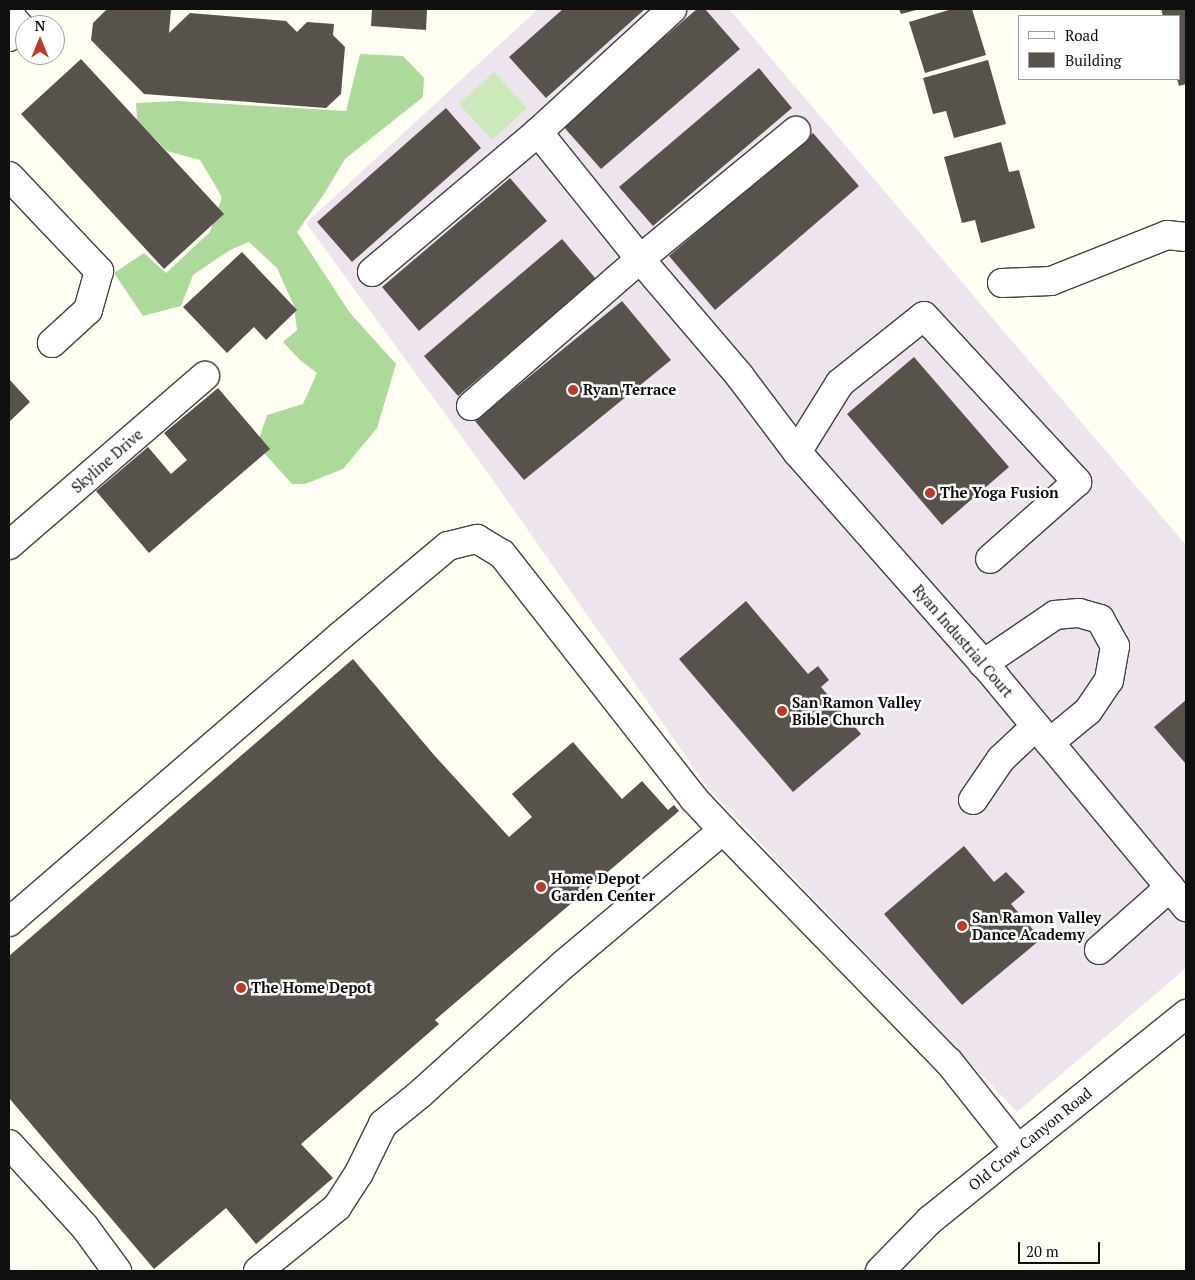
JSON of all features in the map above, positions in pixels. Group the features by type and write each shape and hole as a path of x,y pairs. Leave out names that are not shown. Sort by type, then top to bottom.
{"street":[{"path":"372,272 538,132 672,9"},
{"path":"9,14 20,27 9,37"},
{"path":"471,406 640,259 796,130"},
{"path":"538,132 640,259"},
{"path":"9,176 99,271 88,310 52,344"},
{"path":"1002,283 1051,281 1167,235 1186,237"},
{"name":"Ryan Industrial Court","path":"640,259 739,375 797,452 983,664 1181,898"},
{"path":"797,452 840,383 924,316 1077,482 990,559"},
{"name":"Skyline Drive","path":"9,546 204,376"},
{"path":"9,922 448,546 477,539 502,554 694,799 949,1062 1018,1150"},
{"path":"974,800 1001,759 1042,734 1088,711 1109,680 1115,646 1100,619 1079,613 1055,615 983,664"},
{"path":"258,1271 337,1207 358,1174 383,1124 420,1094 564,964 722,830"},
{"path":"1099,950 1181,898"},
{"name":"Old Crow Canyon Road","path":"880,1271 930,1220 1186,1014"},
{"path":"9,1144 84,1226 117,1271"}],"shaded area":[{"path":"538,9 729,9 1186,545 1186,968 1017,1112 708,788 488,473 306,223"}],"green space":[{"path":"360,54 403,56 424,78 423,97 345,159 324,194 297,232 350,313 396,364 377,428 343,469 305,484 292,484 257,445 267,415 303,404 317,373 301,361 283,342 297,330 294,306 277,268 249,242 230,250 193,275 181,306 143,316 114,273 144,253 166,273 210,232 222,197 200,160 167,151 137,120 136,103 178,101 346,111"},
{"path":"494,72 527,108 492,140 459,104"}],"building":[{"path":"107,9 171,9 169,33 190,13 286,21 297,32 307,22 334,24 333,35 345,47 341,94 326,108 144,94 91,40 93,23"},
{"path":"372,9 427,9 426,30 371,26"},
{"path":"563,9 645,9 546,98 509,57"},
{"path":"697,9 705,9 740,49 601,169 562,125"},
{"path":"899,9 920,9 901,14"},
{"path":"952,9 972,9 986,55 925,73 909,22"},
{"path":"1161,9 1186,9 1186,84 1179,86 1177,80 1180,80 1180,15 1163,15"},
{"path":"81,59 224,214 164,269 21,114"},
{"path":"988,60 1006,124 954,138 946,111 933,114 923,78"},
{"path":"759,68 792,108 653,226 619,187"},
{"path":"446,108 481,148 352,262 317,222"},
{"path":"813,133 859,186 715,310 669,256"},
{"path":"1001,142 1009,172 1019,170 1035,228 981,243 975,220 962,223 944,157"},
{"path":"510,178 547,221 419,331 382,287"},
{"path":"562,239 596,279 458,396 424,356"},
{"path":"242,252 297,310 266,340 254,327 227,353 183,307"},
{"name":"Ryan Terrace","path":"622,301 671,360 524,480 475,421"},
{"path":"914,357 1009,467 942,525 847,414"},
{"path":"9,379 30,402 9,422"},
{"path":"218,388 270,449 149,553 96,491 148,447 171,474 187,460 164,433"},
{"name":"San Ramon Valley Bible Church","path":"746,601 808,674 818,666 829,680 821,687 861,734 793,792 679,659"},
{"name":"The Home Depot","path":"353,659 434,755 509,837 532,817 512,794 573,742 622,799 642,781 668,810 674,805 679,811 435,1020 439,1024 301,1144 333,1178 256,1244 226,1208 154,1269 9,1098 9,956"},
{"path":"1186,700 1186,764 1154,727"},
{"name":"San Ramon Valley Dance Academy","path":"964,846 994,882 1006,872 1025,892 1011,904 1041,939 962,1005 884,914"}],"place":[{"name":"Ryan Terrace","path":"573,390"},
{"name":"The Yoga Fusion","path":"930,493"},
{"name":"San Ramon Valley Bible Church","path":"782,711"},
{"name":"Home Depot Garden Center","path":"541,887"},
{"name":"San Ramon Valley Dance Academy","path":"962,926"},
{"name":"The Home Depot","path":"241,988"}]}
